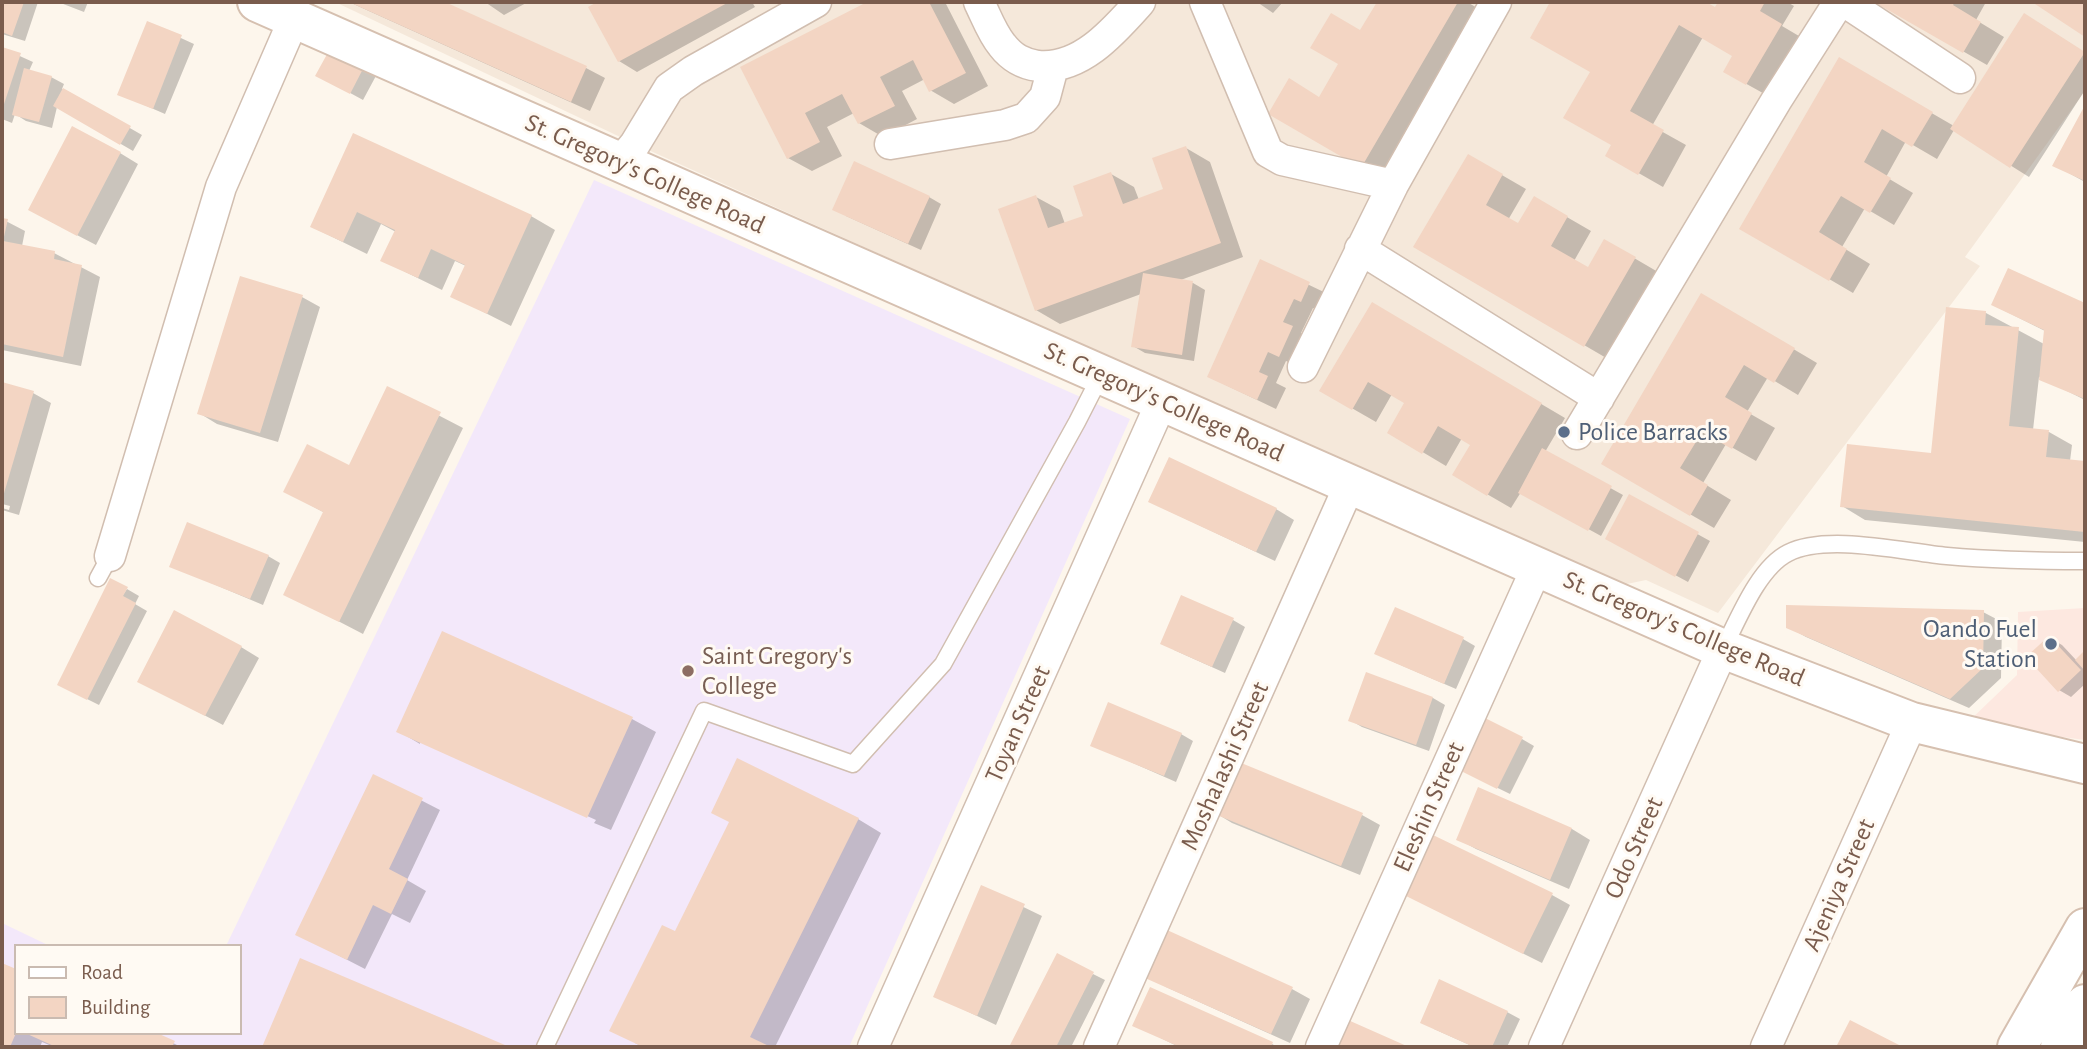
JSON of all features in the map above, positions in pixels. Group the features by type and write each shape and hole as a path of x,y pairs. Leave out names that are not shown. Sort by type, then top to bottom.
{"street":[{"name":"St. Gregory's College Road","path":"257,2 1723,649 1912,722 2085,764"},
{"path":"620,162 635,144 668,88 693,71 816,2"},
{"path":"979,2 1002,46 1023,64 1053,67 1074,61 1113,32 1140,2"},
{"path":"1205,2 1268,152 1282,160 1392,185"},
{"path":"1303,367 1392,185 1496,2"},
{"path":"1577,434 1776,101 1839,2"},
{"path":"1845,2 1960,78"},
{"path":"104,567 221,187 294,19"},
{"path":"890,144 1005,125 1026,118 1045,97 1053,67"},
{"path":"1360,249 1599,398"},
{"name":"Toyan Street","path":"873,1047 1162,401"},
{"name":"Moshalashi Street","path":"1099,1047 1350,485"},
{"name":"Eleshin Street","path":"1321,1047 1537,567"},
{"name":"Odo Street","path":"1544,1047 1723,649"},
{"name":"Ajeniya Street","path":"1766,1047 1912,722"},
{"path":"2017,1047 2085,928"},
{"path":"2060,1047 2085,1004"}],"lane":[{"path":"545,1047 704,710 853,764 943,664 1101,375"},
{"path":"1723,649 1753,592 1770,568 1788,553 1808,547 1835,544 2022,561 2085,561"}],"shaded area":[{"name":"Police Barracks","path":"335,2 2085,2 2085,91 1965,257 1980,266 1718,613 1646,580 1617,586 635,144"},
{"name":"Saint Gregory's College","path":"594,180 1130,419 849,1047 2,1047 2,923 46,944 14,944 14,1035 242,1035 242,944 227,944"},
{"name":"Oando Fuel Station","path":"2085,608 2085,740 1966,724 2017,675 2018,612"}],"building":[{"path":"2,2 24,2 12,36 2,32"},
{"path":"349,2 445,2 587,66 571,102"},
{"path":"597,2 729,2 618,62 588,7"},
{"path":"867,2 929,2 966,73 929,92 913,60 880,77 895,106 858,124 842,94 805,113 820,142 787,159 740,67"},
{"path":"1377,2 1458,2 1361,168 1268,114 1289,78 1319,97 1338,64 1310,48 1331,13 1360,30"},
{"path":"1550,2 1706,2 1715,7 1718,2 1765,2 1760,11 1782,24 1746,85 1723,72 1732,56 1679,25 1630,111 1664,130 1638,175 1605,156 1611,145 1563,118 1590,72 1530,38"},
{"path":"1874,2 1955,2 1953,5 1981,22 1963,53"},
{"path":"2085,2 2085,37 2035,4"},
{"path":"2024,13 2085,52 2010,168 1950,129"},
{"path":"147,21 182,35 153,109 117,95"},
{"path":"2,47 21,53 2,110"},
{"path":"331,47 365,65 350,94 315,76"},
{"path":"1839,57 1933,112 1912,147 1882,129 1864,162 1891,178 1870,213 1841,196 1819,232 1847,249 1829,281 1739,229"},
{"path":"24,68 52,76 39,122 12,115"},
{"path":"63,88 131,126 120,145 53,106"},
{"path":"2085,105 2085,181 2052,166"},
{"path":"72,126 121,152 77,236 28,210"},
{"path":"353,133 532,215 487,314 450,297 465,265 431,249 418,278 380,261 395,230 357,212 343,242 310,227"},
{"path":"1186,146 1221,243 1035,311 998,209 1036,195 1048,228 1083,216 1073,186 1111,172 1123,204 1163,189 1152,158"},
{"path":"1468,154 1503,174 1486,205 1518,223 1534,196 1568,216 1551,246 1588,267 1604,239 1636,257 1584,347 1413,247"},
{"path":"854,161 930,196 908,244 832,210"},
{"path":"2,218 8,219 3,241 55,251 54,259 82,265 63,357 2,344"},
{"path":"1260,259 1310,282 1301,302 1294,299 1283,322 1293,326 1279,357 1268,352 1259,372 1268,376 1257,400 1207,377"},
{"path":"2008,268 2085,303 2085,399 2039,380 2044,330 1991,305"},
{"path":"1143,273 1193,281 1182,355 1131,347"},
{"path":"240,276 303,295 260,433 197,414"},
{"path":"1701,293 1795,348 1774,383 1744,365 1725,397 1752,413 1732,449 1702,432 1680,468 1708,485 1690,516 1601,464"},
{"path":"1372,302 1542,403 1487,496 1452,475 1470,445 1438,426 1422,454 1387,433 1404,403 1368,382 1352,410 1319,391"},
{"path":"1946,307 1986,311 1985,325 2019,327 2009,426 2049,430 2046,457 2085,461 2085,532 1840,507 1847,444 1931,453"},
{"path":"2,382 34,391 2,500"},
{"path":"387,386 441,412 339,622 283,595 323,512 283,492 307,444 349,465"},
{"path":"1542,448 1612,486 1588,531 1518,493"},
{"path":"1169,457 1277,508 1256,552 1148,502"},
{"path":"1629,494 1699,532 1675,577 1605,539"},
{"path":"187,522 269,555 250,599 169,567"},
{"path":"110,578 128,587 123,596 136,603 87,700 57,685"},
{"path":"1181,595 1234,618 1212,667 1160,644"},
{"path":"1786,605 1984,610 1983,668 1950,699 1786,628"},
{"path":"1395,607 1464,637 1444,684 1374,654"},
{"path":"174,610 242,646 205,716 137,682"},
{"path":"442,631 633,717 587,818 396,732"},
{"path":"2049,636 2081,670 2058,692 2026,657"},
{"path":"2085,650 2085,671 2075,660"},
{"path":"1366,672 1433,697 1416,745 1348,721"},
{"path":"1108,702 1182,733 1164,776 1090,746"},
{"path":"1475,713 1523,737 1497,789 1449,765"},
{"path":"737,758 859,818 750,1037 771,1047 643,1047 609,1031 662,925 675,931 729,822 711,813"},
{"path":"1234,760 1363,813 1341,866 1212,813"},
{"path":"373,774 423,798 389,869 408,879 391,914 373,905 347,960 295,935"},
{"path":"1478,787 1572,828 1550,880 1456,840"},
{"path":"1433,835 1553,893 1523,954 1404,895"},
{"path":"981,885 1025,904 977,1016 933,997"},
{"path":"1167,930 1293,987 1271,1034 1145,978"},
{"path":"1057,953 1094,972 1056,1047 1010,1045"},
{"path":"300,958 505,1045 262,1047"},
{"path":"2,963 14,968 15,1035 10,1047 2,1047"},
{"path":"1439,979 1508,1011 1492,1047 1474,1047 1420,1023"},
{"path":"1150,987 1273,1042 1271,1047 1180,1047 1132,1026"},
{"path":"1348,1020 1409,1047 1336,1047"},
{"path":"1850,1020 1903,1047 1836,1047"},
{"path":"29,1035 162,1035 175,1041 172,1047 56,1047"}],"place":[{"name":"Police Barracks","path":"1564,432"},
{"name":"Oando Fuel Station","path":"2051,644"},
{"name":"Saint Gregory's College","path":"688,671"}]}
